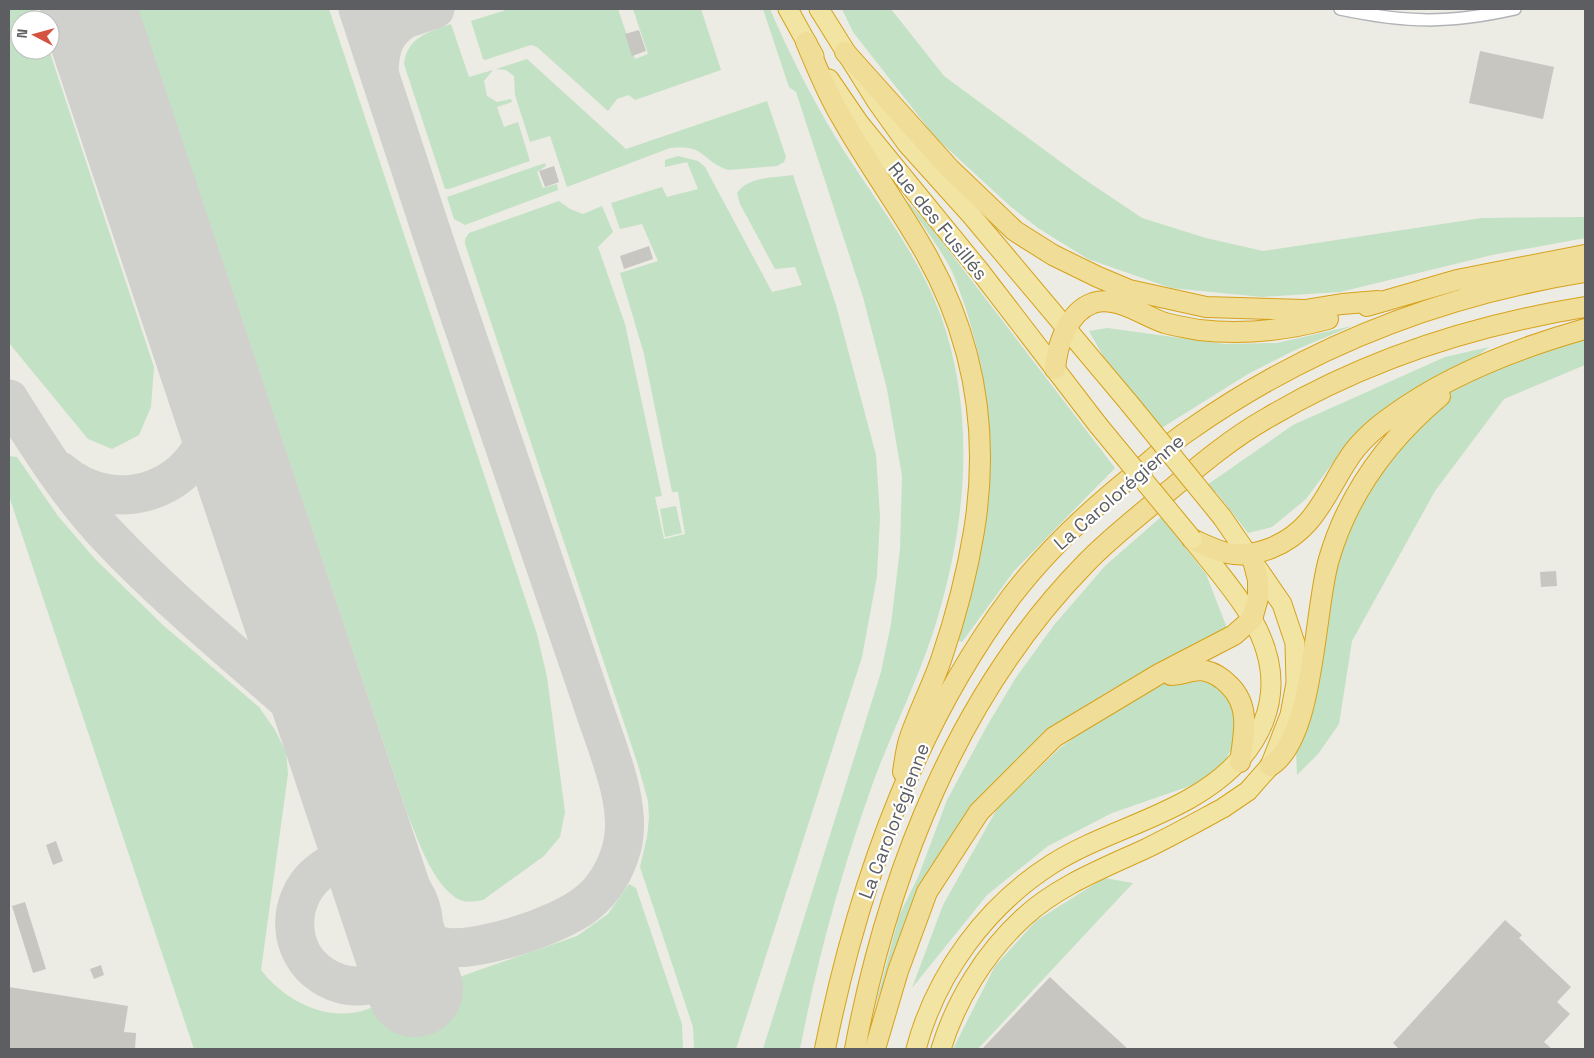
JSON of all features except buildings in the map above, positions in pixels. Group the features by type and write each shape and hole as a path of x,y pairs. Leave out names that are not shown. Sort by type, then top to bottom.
{"highway":[{"name":"Rue des Fusillés","path":"788,9 806,42 859,124 979,270 1098,425 1192,538 1238,597 1252,619 1262,640 1269,665 1271,688 1267,715 1255,741 1240,762 1218,781 1187,800 1084,846 1050,865 1016,891 968,942 944,978 922,1027 916,1049"},
{"name":"Rue des Fusillés","path":"820,9 845,52 907,144 1019,270 1066,330 1129,403 1222,517 1282,604 1295,643 1296,683 1290,715 1270,766 1248,791 1223,808 1056,894 1024,917 998,944 975,975 949,1027 941,1049"},
{"path":"806,42 842,119 905,218 946,293 963,338 976,392 980,429 979,488 974,532 960,594 941,660 909,739 896,805"},
{"path":"845,52 950,169 1015,231 1053,254 1098,277 1129,290 1206,307 1305,310 1378,301"},
{"path":"1055,369 1057,350 1066,330 1085,307 1104,302 1125,306 1165,323 1199,330 1270,329 1320,322 1347,314 1378,301 1457,280 1585,255"},
{"name":"La Carolorégienne","path":"825,1049 844,960 859,910 896,805 936,718 972,654 1012,596 1058,543 1112,492 1189,430 1251,390 1315,355 1383,325 1454,301 1523,282 1585,272"},
{"name":"La Carolorégienne","path":"854,1049 872,970 922,815 964,729 1001,670 1040,616 1085,564 1134,519 1213,455 1267,417 1332,383 1393,357 1463,333 1530,316 1585,307"},
{"path":"1192,538 1218,551 1251,559 1288,539 1308,523 1348,459 1372,431 1428,392 1501,356 1532,344 1585,329"},
{"path":"1270,766 1280,760 1293,737 1307,692 1328,560 1345,516 1362,483 1387,448 1427,407 1465,374"},
{"path":"875,1049 898,971 927,892 979,812 1054,737 1159,674 1234,635 1252,619 1258,598 1258,580 1251,559"},
{"path":"1159,674 1205,671 1220,676 1236,692 1243,708 1246,723 1240,762"}],"street":[{"path":"1340,9 1382,17 1434,21 1478,17 1515,9"}],"green space":[{"path":"9,9 35,9 10,10 10,60 52,60 154,367 151,407 139,435 112,449 88,439 9,343"},
{"path":"138,9 329,9 537,634 547,677 565,812 560,837 544,856 483,900 469,902 460,900 450,894 442,885 421,849 407,813"},
{"path":"509,9 618,9 635,59 648,54 633,9 701,9 721,70 635,100 629,95 617,99 608,111 537,47 531,45 485,60 483,59 471,21"},
{"path":"763,9 770,9 801,75 827,122 920,269 941,316 952,353 963,427 961,502 949,576 939,613 917,676 882,759 851,846 823,946 800,1049 763,1049 881,672 891,624 900,549 902,476 887,389 863,297 796,92 789,87"},
{"path":"842,9 891,9 944,76 1084,179 1142,218 1206,238 1263,251 1482,218 1585,217 1585,238 1492,255 1340,292 1262,297 1171,288 1088,259 1038,228 1010,206 935,137 853,32"},
{"path":"451,24 469,77 493,70 484,81 487,96 497,102 511,99 512,102 497,107 504,127 518,122 530,161 445,189 404,64 406,55 414,42 427,33"},
{"path":"527,59 626,149 767,101 786,157 784,162 777,166 729,170 720,167 690,148 670,148 567,187 550,136 530,142 515,95 514,76 506,70 496,69"},
{"path":"678,156 698,161 705,167 772,292 802,285 795,267 775,269 740,204 737,193 748,183 793,175 836,305 876,455 880,517 877,576 862,657 736,1049 694,1049 693,1027 640,867 649,818 648,801 638,765 465,244 465,239 469,233 559,201 570,209 583,214 602,206 613,232 598,247 625,324 662,496 655,497 664,539 685,534 678,492 672,492 644,354 620,273 658,261 642,224 620,229 611,203 662,187 667,197 698,189 687,162 665,167 665,160"},
{"path":"545,163 546,166 537,172 543,188 557,184 558,190 465,225 454,219 447,197"},
{"path":"905,199 930,226 1115,468 1014,571 962,642 957,640 978,555 989,491 990,445 986,396 970,322 954,276 938,248"},
{"path":"1352,326 1293,351 1248,374 1160,429 1106,361 1089,331 1107,328 1225,344 1277,343"},
{"path":"1585,333 1585,365 1504,399 1435,491 1352,641 1339,724 1318,754 1297,775 1296,749 1327,568 1360,477 1452,386"},
{"path":"1489,347 1462,368 1381,413 1343,449 1306,499 1272,527 1248,533 1217,493 1207,485 1293,425 1445,357"},
{"path":"9,456 17,457 58,516 95,559 164,626 259,707 275,730 286,752 288,774 261,970 270,981 293,999 306,1006 333,1013 362,1011 577,936 608,914 629,884 636,888 682,1024 683,1049 194,1049 9,496"},
{"path":"676,506 682,533 665,537 660,509"},
{"path":"1161,517 1206,574 1227,628 1107,692 1063,721 1021,756 988,792 902,931 875,1007 899,916 919,875 947,800 987,726 1015,679 1054,625 1105,566"},
{"path":"1155,677 1213,683 1229,695 1235,714 1237,739 1216,777 1112,813 1048,846 987,895 912,988 943,905 997,809 1060,748"},
{"path":"1104,878 1133,883 978,1049 953,1049 995,966 1036,921"}],"taxiway":[{"path":"358,9 434,240 611,757 624,812 622,847 613,871 604,886 586,904 574,912 557,921 516,936 494,942 455,948 430,943 412,932 392,908 382,890"},
{"path":"366,9 384,18 405,19 392,30 384,41 379,71"},
{"path":"405,19 435,9"},
{"path":"60,471 83,486 107,494 131,494 155,489 176,477 193,460 206,438 212,412 210,386 199,344"},
{"path":"9,399 68,488 109,537 188,613 325,734 336,757 352,803 355,831 353,842 346,853 317,874 307,885 300,898 296,912 297,940 302,953 310,965 322,975 342,984 362,986 381,982 398,972 412,958 421,941 423,921 418,900 409,885 382,863 365,842"}],"runway":[{"path":"88,9 415,989"}]}
